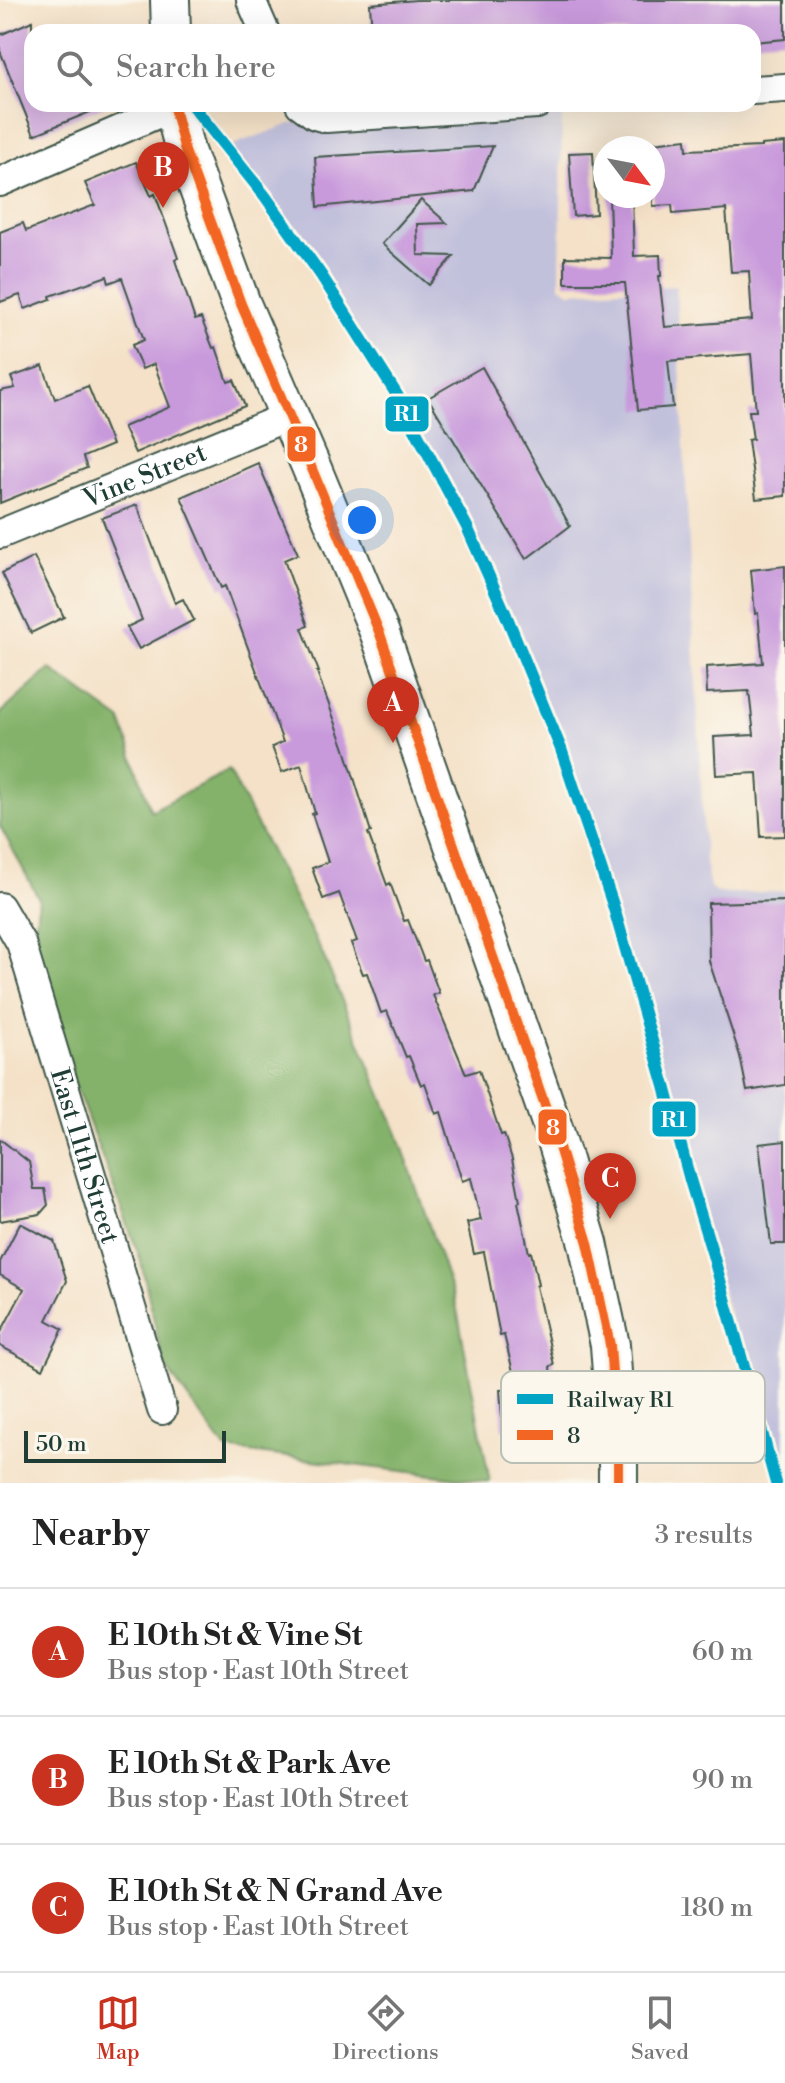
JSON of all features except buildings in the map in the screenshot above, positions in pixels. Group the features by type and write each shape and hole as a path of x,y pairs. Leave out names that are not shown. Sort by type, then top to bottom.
{"main road":[{"path":"170,0 171,24"},
{"path":"175,112 185,151 241,304 380,634 564,1161 588,1243 610,1345 612,1371"}],"street":[{"path":"251,0 262,24"},
{"path":"761,90 785,88"},
{"path":"0,182 159,112"},
{"path":"311,112 326,118 416,112"},
{"name":"Vine Street","path":"0,534 289,416"},
{"name":"East 11th Street","path":"0,907 21,943 162,1410"}],"shaded area":[{"path":"562,112 560,286 570,292 676,286 705,862 714,892 785,891 785,1483 776,1483 765,1443 765,1371 745,1371 613,905 560,749 506,615 467,527 397,395 321,275 227,147 315,115"}],"green space":[{"path":"50,669 121,720 151,811 229,770 323,955 398,1134 456,1304 490,1482 225,1449 164,1365 140,1258 30,965 39,899 0,826 0,714"}],"rail line":[{"name":"R1","path":"197,112 265,196 321,275 397,395 467,527 506,615 561,749 613,905 745,1371"},
{"name":"R1","path":"765,1443 776,1483"}],"transit line":[{"name":"8","path":"175,112 185,151 241,304 380,634 555,1134 588,1243 610,1345 612,1371"},
{"name":"8","path":"618,1463 618,1483"}],"place":[{"name":"E 10th St & Park Ave","path":"163,208"},
{"name":"E 10th St & Vine St","path":"393,743"},
{"name":"E 10th St & N Grand Ave","path":"610,1219"}]}
